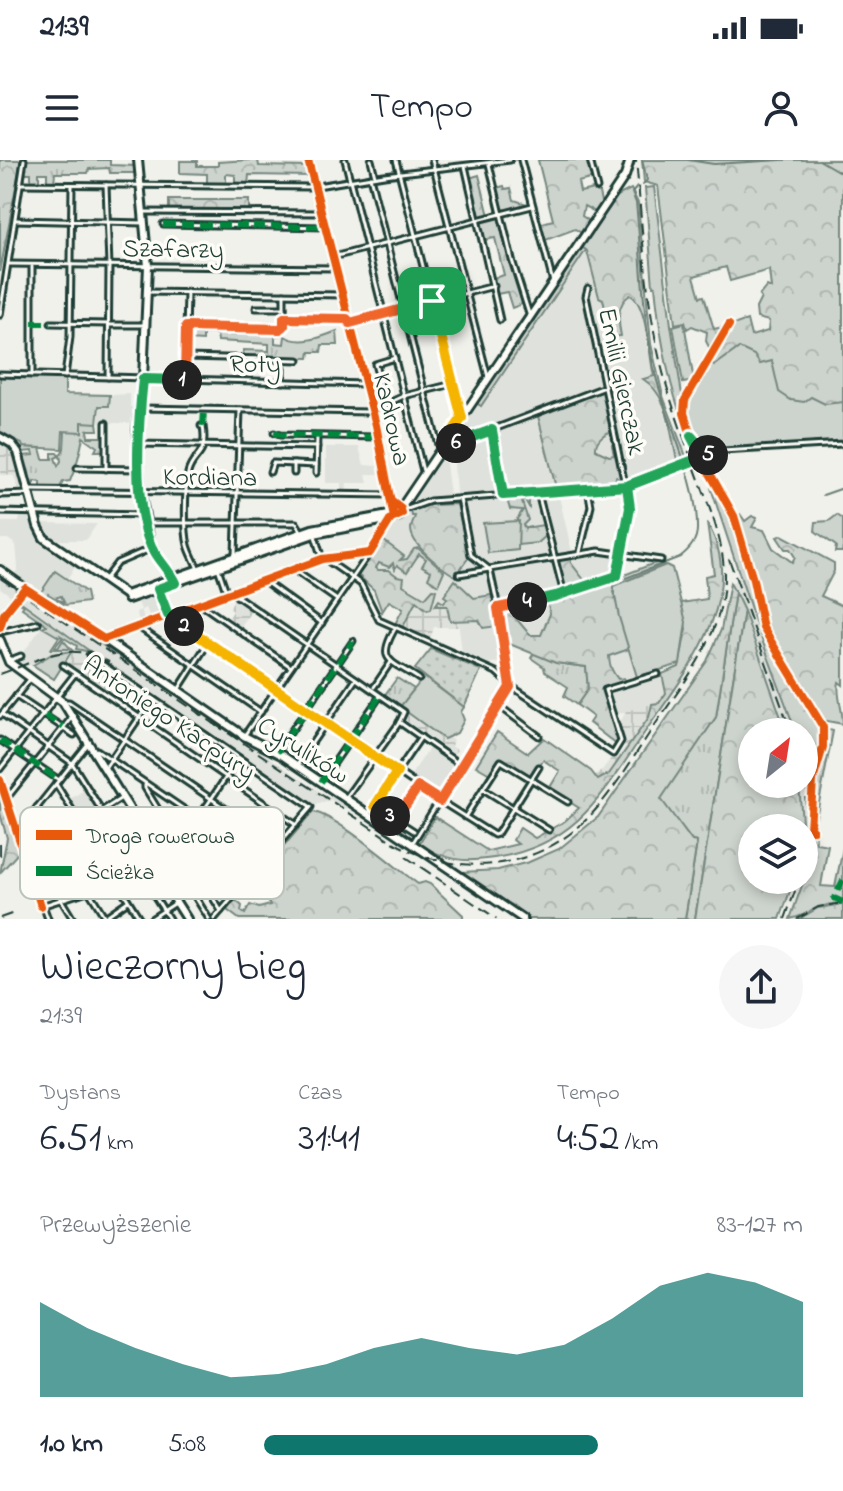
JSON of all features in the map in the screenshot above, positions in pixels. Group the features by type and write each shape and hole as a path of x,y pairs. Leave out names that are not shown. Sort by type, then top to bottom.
{"street":[{"path":"0,315 24,160"},
{"path":"138,160 148,266 137,444 140,493 152,548 174,580"},
{"name":"Kadrowa","path":"308,160 395,513"},
{"path":"345,160 425,472"},
{"path":"371,160 387,243 440,451"},
{"path":"396,160 462,418"},
{"path":"432,160 489,378"},
{"path":"21,184 315,187 510,160"},
{"path":"521,160 553,282"},
{"path":"590,160 597,188"},
{"path":"244,736 625,176 630,160"},
{"path":"489,164 530,317"},
{"path":"465,166 500,320"},
{"path":"65,376 70,324 72,185"},
{"path":"106,185 108,378"},
{"path":"333,257 532,206"},
{"path":"143,212 323,213"},
{"path":"16,220 144,223"},
{"path":"163,224 326,227"},
{"name":"Szafarzy","path":"9,264 336,268"},
{"path":"32,265 32,375"},
{"path":"284,318 349,321 494,286"},
{"name":"Emilii Gierczak","path":"564,594 617,576 630,508 586,296 588,288"},
{"path":"146,292 343,295"},
{"path":"185,380 187,292"},
{"path":"186,327 280,329 284,326 284,294"},
{"path":"256,308 284,308"},
{"path":"51,323 145,325"},
{"path":"729,325 685,400 684,413 700,458 734,516 763,628 823,727 823,747 813,780 811,814"},
{"path":"186,357 299,360"},
{"path":"386,405 375,364 395,358"},
{"path":"283,359 283,382"},
{"name":"Roty","path":"0,374 365,384"},
{"path":"139,408 372,412 404,396 453,384"},
{"path":"444,444 457,443 605,387"},
{"path":"234,559 240,410"},
{"path":"106,423 106,469"},
{"path":"198,569 188,544 187,493 188,472 202,454 204,434 201,426"},
{"path":"492,430 503,495"},
{"path":"274,433 317,441"},
{"path":"691,436 709,454"},
{"path":"137,444 238,445 377,437"},
{"path":"2,438 18,452 39,529 47,541 127,597"},
{"path":"316,473 317,441"},
{"path":"127,597 218,568 301,533 395,513 425,502 627,486 722,451 843,444"},
{"path":"270,472 273,463 316,465"},
{"path":"294,464 294,473"},
{"path":"77,468 139,469"},
{"path":"580,552 591,506 588,489"},
{"name":"Kordiana","path":"0,495 29,492 391,495"},
{"path":"498,608 564,594 538,493"},
{"path":"412,844 509,687 490,570 471,555 460,499"},
{"path":"0,512 187,524 296,523 301,533"},
{"path":"313,531 324,559 362,585 378,619 506,674"},
{"path":"127,597 158,589 198,569 313,531"},
{"path":"104,580 117,563 152,548"},
{"path":"459,574 580,552 599,551 661,560"},
{"path":"104,639 324,559 370,553"},
{"path":"218,568 229,593 404,712 346,799"},
{"path":"0,570 25,588 0,625"},
{"path":"294,570 337,600"},
{"path":"264,581 322,623"},
{"path":"158,589 168,615 418,787 496,835 539,767"},
{"path":"199,603 291,667"},
{"path":"0,625 38,623"},
{"path":"137,626 261,712"},
{"path":"396,627 385,645 386,654 391,662 419,679"},
{"name":"Cyrulików","path":"104,639 244,736 277,752 523,919"},
{"path":"0,640 8,661 223,807"},
{"path":"277,752 353,641"},
{"path":"178,690 208,643"},
{"path":"89,655 311,807 284,839"},
{"path":"8,661 21,656"},
{"path":"374,687 391,662"},
{"name":"Antoniego Kacpury","path":"63,665 270,807"},
{"path":"0,769 61,699 75,673"},
{"path":"509,687 613,754 621,741 605,690 658,674"},
{"path":"31,678 1,715 72,763 100,807"},
{"path":"296,765 356,679"},
{"path":"16,696 74,735"},
{"path":"321,782 380,696"},
{"path":"61,699 129,807"},
{"path":"105,768 153,699"},
{"path":"498,706 539,736"},
{"path":"7,798 72,716"},
{"path":"399,722 462,764"},
{"path":"369,814 421,737"},
{"path":"0,740 57,782 71,807"},
{"path":"37,807 89,743"},
{"path":"97,750 180,807"},
{"path":"205,807 239,758"},
{"path":"465,817 501,761 568,802"},
{"path":"146,783 145,788 157,807"},
{"path":"396,819 418,787"},
{"path":"483,789 549,830"},
{"path":"108,807 123,798"},
{"path":"375,806 414,831"},
{"name":"Antoniego Kacpury","path":"284,817 296,825"},
{"path":"48,919 42,905 64,899"},
{"path":"93,899 105,918 129,901 140,919"},
{"path":"157,899 169,919"},
{"path":"175,899 187,919"},
{"path":"198,899 211,919 232,899"},
{"path":"214,899 221,911"},
{"path":"61,900 73,919"},
{"path":"151,919 177,903"}],"shaded area":[{"path":"634,206 647,347 678,463 632,480 628,476 615,482 563,488 563,496 559,496 572,552 598,550 622,553 618,578 608,582 637,676 602,685 617,745 589,723 593,717 577,705 588,689 556,663 507,643 503,644 506,662 489,663 462,653 458,620 431,609 404,610 389,601 382,612 374,590 358,575 393,522 408,517 404,507 444,447 450,495 456,494 452,436 475,402 481,406 586,250"},
{"path":"130,394 130,407 136,408 134,423 98,423 99,406 109,405 110,395"},
{"path":"0,441 15,454 24,487 18,489 14,476 0,475"},
{"path":"326,447 359,447 364,465 378,466 380,474 366,474 368,483 347,483 346,494 341,494 341,483 326,483"},
{"path":"20,514 33,514 39,539 77,564 67,579 54,570 39,592 14,575 18,568 16,545 8,539 0,539 0,522 19,522"},
{"path":"39,523 97,524 86,540 48,540"},
{"path":"0,572 289,771 330,798 334,795 348,805 345,809 331,800 313,806 90,654 74,652 73,649 88,651 9,597 0,588"},
{"path":"740,577 792,718 781,718 731,583"},
{"path":"158,592 165,614 151,619 146,608 141,610 137,599"},
{"path":"235,598 252,610 239,629 227,621"},
{"path":"416,601 429,609 447,605 458,620 459,627 434,627 430,640 403,627"},
{"path":"141,610 145,621 140,623 136,612"},
{"path":"43,625 60,637 53,647 59,651 72,651 52,654 21,669 21,656"},
{"path":"72,653 83,653 109,671 104,679 106,681 109,682 114,674 118,677 108,694 65,665"},
{"path":"655,676 661,677 666,692 659,703 615,715 607,691"},
{"path":"652,704 649,716 609,774 598,780 594,775 612,757 616,759 625,747 618,726 626,711"},
{"path":"405,713 428,729 453,740 451,746 457,750 454,754 402,718"},
{"path":"431,746 457,766 439,796 410,776"},
{"path":"86,789 96,807 73,807 68,800"},
{"path":"800,798 809,798 811,814 801,814"}],"green space":[{"path":"0,160 21,160 0,272"},
{"path":"26,160 110,160 110,165 137,166 137,173 110,173 109,168 89,169 88,173 55,173 54,183 47,183 47,173 39,173 39,183 31,183 31,173 24,173"},
{"path":"258,160 259,166 309,167 311,176 249,175 248,185 235,185 235,175 226,174 226,184 207,184 207,174 180,173 180,161 197,161 197,166 218,166 218,162"},
{"path":"538,160 589,160 594,178 578,182 580,192 598,188 602,206 597,213 584,206 582,216 591,222 583,234 575,229 543,241 539,224 553,220"},
{"path":"642,160 843,160 843,418 693,396 695,385 733,325 747,320 751,336 768,331 769,321 757,318 756,308 761,298 759,296 767,286 771,288 769,270 730,281 726,267 694,276 714,329 727,326 711,351 706,341 707,332 692,326 687,329 685,322 675,324 658,186 644,182"},
{"path":"479,175 489,216 480,218 469,178"},
{"path":"504,186 505,189 511,188 514,200 530,205 502,212 496,188"},
{"path":"654,187 683,401 679,410 666,363 653,286 645,188"},
{"path":"631,189 638,203 651,344 663,396 687,459 678,463 664,406 643,379 654,376 640,308 630,295 625,299 619,314 621,336 613,337 600,322 607,318 603,299 599,297 587,251 580,246 613,198"},
{"path":"169,200 249,200 249,211 169,211"},
{"path":"500,215 522,304 512,308 507,292 497,294 493,278 504,275 495,238 484,240 480,221"},
{"path":"580,246 586,250 481,406 475,402"},
{"path":"684,323 694,381 683,383 673,326"},
{"path":"188,328 230,329 230,335 257,335 257,330 274,329 283,335 275,336 275,343 284,344 285,336 304,340 337,331 338,345 322,345 321,352 310,352 309,358 243,357 243,350 269,351 269,344 218,341 217,334 203,334 203,341 188,340"},
{"path":"739,348 754,355 760,364 772,361 779,392 791,400 804,402 811,397 825,404 843,402 843,443 708,450 710,445 704,435 697,437 688,416 688,403 710,363 714,366"},
{"path":"0,376 65,378 65,394 110,395 109,406 99,406 97,423 82,422 82,432 63,431 62,449 23,447 0,434"},
{"path":"605,390 614,430 601,437 596,450 614,455 612,445 617,444 623,478 616,477 615,482 556,488 538,416"},
{"path":"77,422 97,422 98,430 87,430 88,437 105,437 105,451 95,451 97,447 83,437 70,481 63,482 59,489 36,488 41,487 41,482 34,481 34,488 30,488 22,456 34,455 33,451 22,452 23,447 40,448 43,459 52,459 52,453 57,453 58,466 64,449 65,431"},
{"path":"716,485 738,535 760,623 756,624 711,488"},
{"path":"532,497 529,507 525,500 522,502 528,520 523,525 525,528 543,525 548,534 538,543 518,545 517,519 523,510 510,509 508,503"},
{"path":"457,504 469,557 455,576 428,556 416,542 411,529 415,516 411,511 430,505"},
{"path":"737,514 745,521 752,516 757,518 752,527 764,530 773,548 792,562 795,557 777,537 782,535 834,563 834,571 821,596 843,606 843,685 839,682 838,687 843,724 827,721 825,729 833,731 817,814 810,814 809,798 818,798 818,718 791,718 756,624 763,622 754,572"},
{"path":"837,515 843,519 842,552 835,552 836,546 815,531 816,522 829,521"},
{"path":"519,521 518,550 488,553 483,523"},
{"path":"707,523 718,550 721,578 717,605 708,632 679,683 586,813 547,841 494,858 455,859 419,844 435,817 488,851 518,844 513,840 520,828 535,838 565,821 579,808 549,789 560,771 543,760 531,778 500,758 490,774 476,766 497,732 528,753 544,738 591,771 598,780 609,774 649,717 652,704 659,703 666,693 662,674 679,667 686,629 681,603 707,599 705,576 714,574"},
{"path":"383,540 404,556 400,560 407,559 418,548 444,571 438,585 428,578 431,571 422,566 426,559 419,554 407,572 397,565 395,569 393,563 389,567 379,563 378,570 389,570 404,577 403,585 425,598 433,589 436,590 431,609 427,610 416,601 403,627 395,624 403,609 389,601 382,612 374,590 358,575"},
{"path":"571,557 571,563 585,581 598,582 565,592 558,558"},
{"path":"657,562 664,565 613,586 629,649 609,656 614,674 618,679 625,680 603,689 620,740 617,745 589,723 593,717 577,705 588,689 586,667 556,663 507,643 500,610 513,607 514,616 530,635 541,635 550,614 547,599 604,583"},
{"path":"666,565 672,568 686,622 680,664 637,677 613,586"},
{"path":"55,571 86,592 88,602 65,605 56,599 64,602 61,596 55,598 48,594 47,597 41,592"},
{"path":"455,580 474,598 492,595 498,626 483,628 479,620 450,621 447,606 435,606 439,600 444,603 447,598 444,596"},
{"path":"730,583 735,592 716,717 661,799 692,841 697,842 685,919 528,919 460,872 498,870 529,862 559,849 598,817 707,661 721,630"},
{"path":"23,592 254,742 253,745 249,743 253,746"},
{"path":"735,592 744,611 695,919 685,919 697,842 692,841 660,799 716,717"},
{"path":"17,599 91,652 76,649 77,646 61,636 55,647 58,648 63,640 71,649 51,649 59,637 42,627 47,625 40,620 31,622 38,619 22,608 24,605"},
{"path":"744,611 781,718 738,718 738,798 800,798 801,814 738,814 738,894 789,894 780,919 695,919"},
{"path":"431,649 481,670 464,707 415,669"},
{"path":"72,651 54,679 33,665 52,654"},
{"path":"534,653 556,663 586,667 588,689 577,705 564,696 568,687 531,658"},
{"path":"424,677 464,707 461,712 464,720 457,733 444,739 400,707"},
{"path":"397,678 414,689 400,707 384,696"},
{"path":"0,790 19,852 0,873 7,838 0,813"},
{"path":"313,812 323,815 351,832 418,884 430,884 463,915 463,919 239,919 227,910 235,900 245,914 250,905 259,908 270,905 267,899 284,899 284,846"},
{"path":"818,843 828,845 821,886 835,887 843,848 843,903 827,905 790,919 799,894 818,894"},
{"path":"843,904 843,919 799,919 818,908"}],"waterway":[{"path":"642,160 647,180 643,185"},
{"path":"688,160 714,164 781,160"},
{"path":"819,160 843,174"},
{"path":"613,583 680,557 693,544 697,531 692,489 660,391 651,352 636,203 632,193 637,187"},
{"path":"823,495 843,488"}],"railway":[{"path":"213,723 393,842 443,861 469,865 520,859 567,836 608,795 704,651 719,614 724,573 716,528 672,404 658,350 646,269 636,160"},
{"path":"729,559 786,718"},
{"path":"0,578 222,729"},
{"path":"0,674 67,652 94,655 109,662"},
{"path":"805,798 806,814"},
{"path":"0,844 0,856"},
{"path":"406,857 497,919"},
{"path":"785,919 794,894"},
{"path":"797,919 818,907 843,903"},
{"path":"0,918 14,913"}],"marked path":[{"path":"163,224 326,227"},
{"path":"32,323 51,323"},
{"path":"203,426 204,410"},
{"path":"274,433 377,437"},
{"path":"277,752 353,641"},
{"path":"321,782 380,696"},
{"path":"45,715 63,727"},
{"path":"0,740 59,780"},
{"path":"843,880 834,898 843,902"}],"cycle path":[{"path":"308,160 376,425 393,513"},
{"path":"729,325 685,400 684,413 694,445 734,516 763,628 823,727 823,747 813,780 811,814"},
{"path":"0,627 4,614 25,588 104,639 322,559 370,553 391,519 402,514 401,509 392,502"},
{"path":"0,780 20,841"},
{"path":"39,899 41,906"}],"route":[{"path":"432,301 350,323 349,319 284,318 284,326 280,329 186,327 185,380 143,379 137,430 140,493 149,540 175,583 158,589 168,615 397,772 375,806 396,819 418,787 440,801 509,688 509,665 498,608 556,596 617,576 630,508 627,486 702,457 691,436 709,454 702,457 650,476 627,486 503,495 492,430 457,443 444,444 462,418 432,301"}]}
